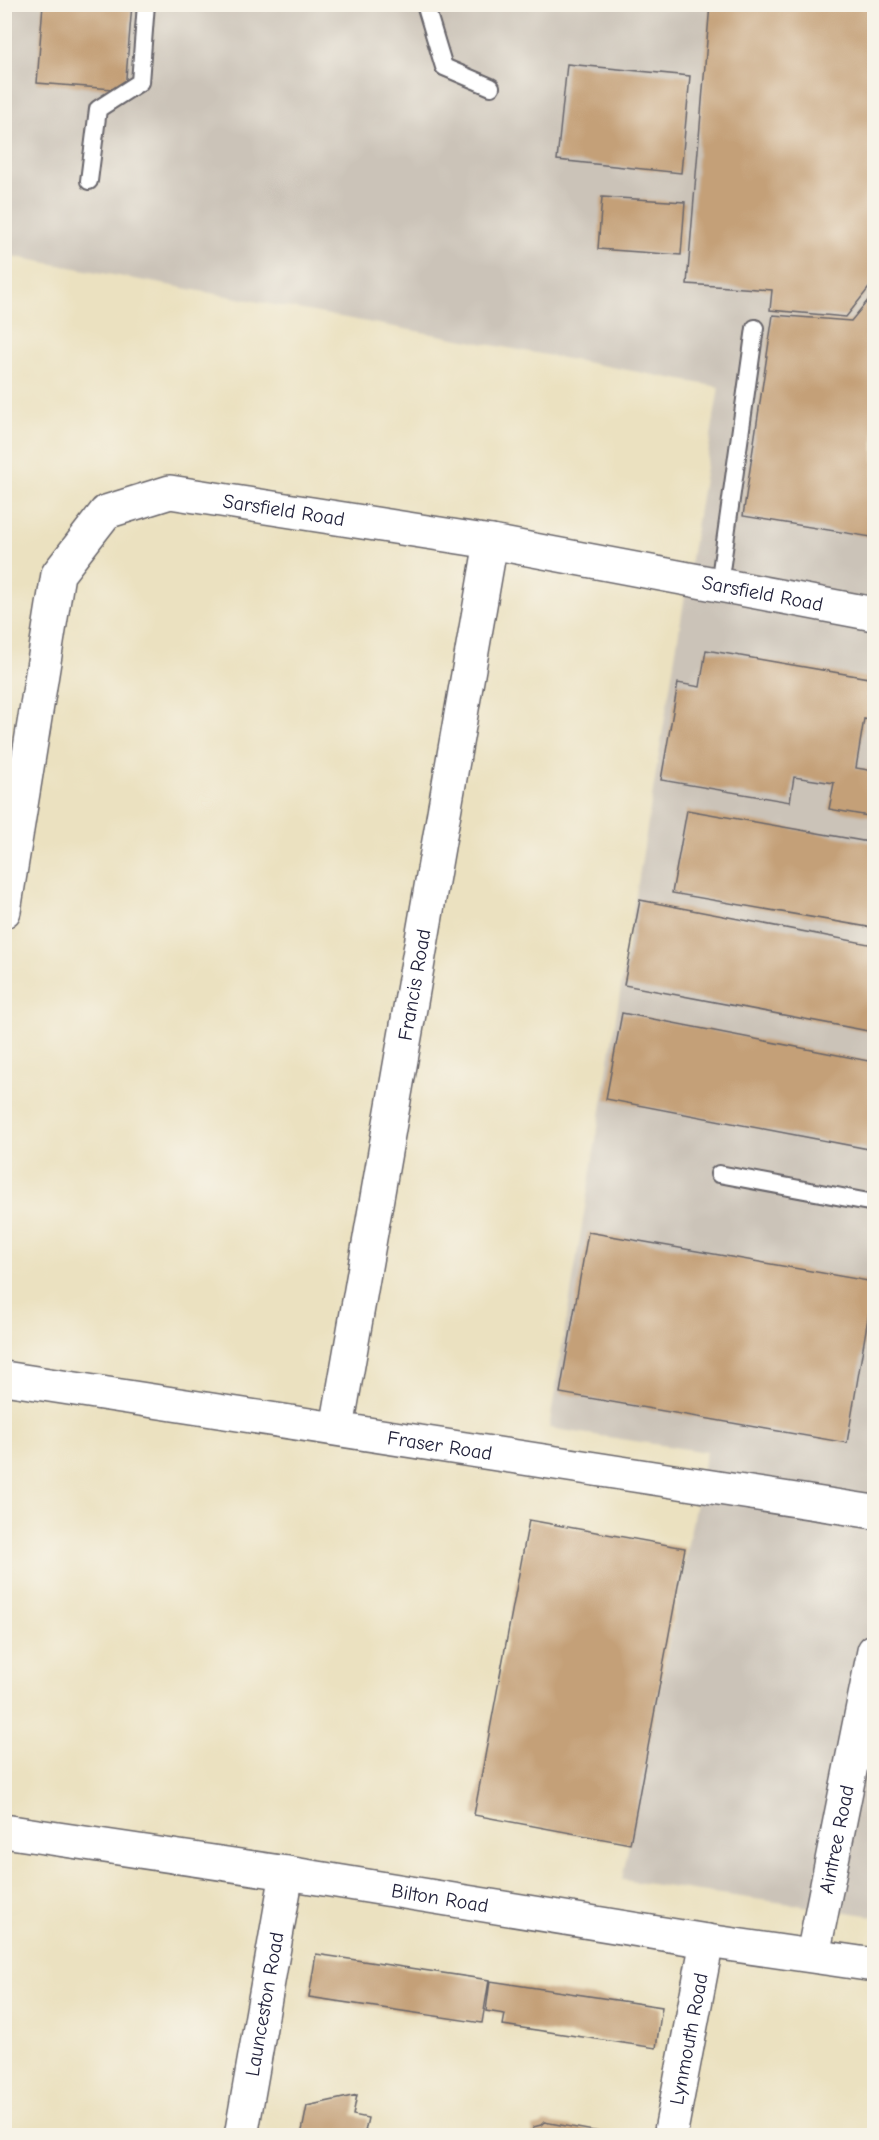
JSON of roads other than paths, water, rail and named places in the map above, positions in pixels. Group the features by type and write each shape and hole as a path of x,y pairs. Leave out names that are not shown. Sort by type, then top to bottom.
{"street":[{"name":"Sarsfield Road","path":"4,911 7,876 58,574 106,512 170,492 491,542 874,614"},
{"name":"Francis Road","path":"337,1428 491,542"},
{"name":"Fraser Road","path":"4,1378 874,1512"},
{"name":"Aintree Road","path":"813,1955 874,1651"},
{"name":"Bilton Road","path":"4,1831 874,1965"},
{"name":"Launceston Road","path":"241,2136 287,1874"},
{"name":"Lynmouth Road","path":"670,2136 707,1941"}],"lane":[{"path":"88,181 98,109 140,82 146,4"},
{"path":"425,4 444,67 491,87"},
{"path":"719,585 755,328"},
{"path":"719,1174 874,1203"}]}
